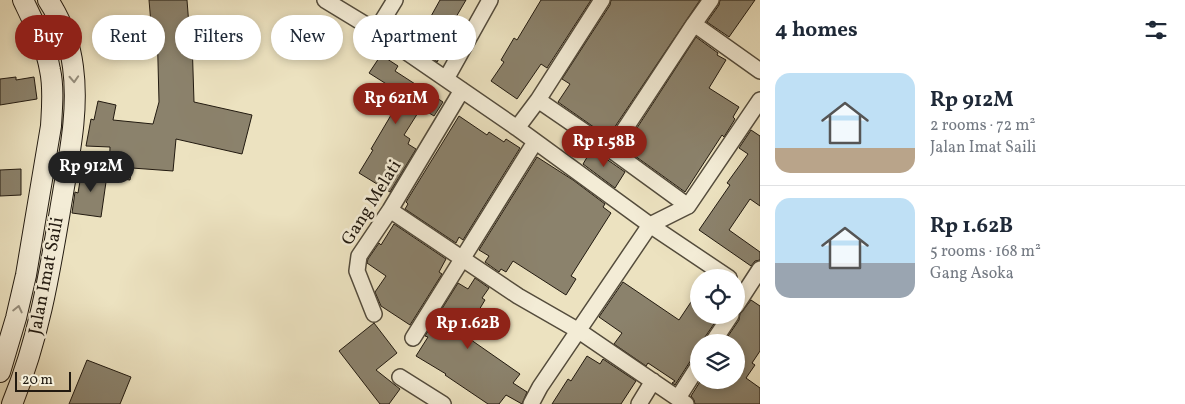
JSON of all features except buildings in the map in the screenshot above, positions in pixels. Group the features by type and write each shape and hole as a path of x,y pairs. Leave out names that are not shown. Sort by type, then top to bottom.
{"main road":[{"name":"Jalan Imat Saili","path":"0,372 26,275 47,156 51,118 50,71 40,35 23,0"},
{"name":"Jalan Imat Saili","path":"12,404 30,354 44,302 72,136 73,68 68,41 48,0"}],"street":[{"path":"325,0 353,17"},
{"path":"386,15 395,0"},
{"path":"446,79 490,0"},
{"path":"517,128 538,100 602,0"},
{"path":"611,150 711,0"},
{"path":"694,24 760,71"},
{"path":"418,60 517,128 650,225 716,269"},
{"name":"Gang Melati","path":"374,314 357,271 357,263 362,249 390,210 462,90"},
{"path":"538,100 688,206"},
{"path":"531,404 540,387 650,225 688,206 760,100"},
{"path":"413,338 535,142"},
{"path":"390,210 518,296 579,331 682,401 690,385"},
{"path":"745,283 760,269"},
{"path":"400,377 443,404"},
{"path":"639,404 653,381"}]}
